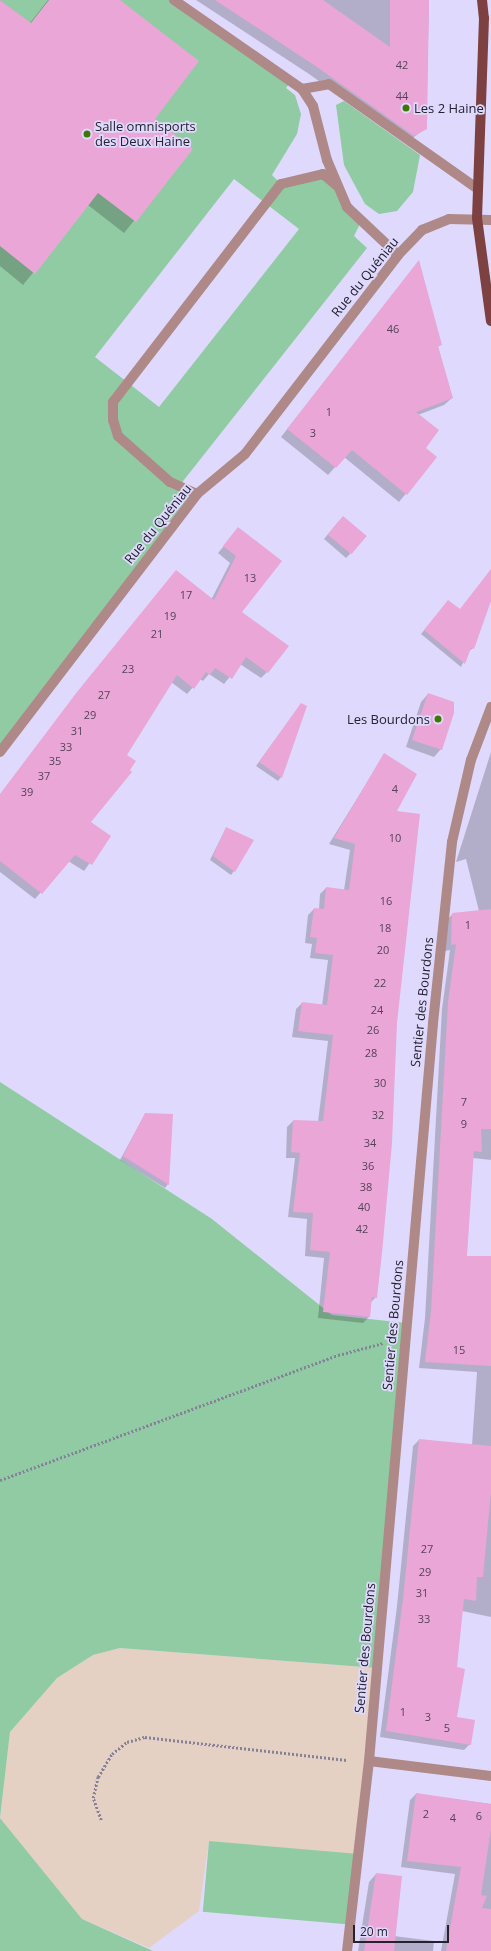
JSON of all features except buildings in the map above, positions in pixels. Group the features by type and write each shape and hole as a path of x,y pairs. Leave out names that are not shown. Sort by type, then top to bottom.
{"main road":[{"path":"484,0 477,218 491,321"}],"street":[{"path":"174,0 302,89 313,106 336,185 347,207 398,255"},
{"path":"302,89 329,84 478,189"},
{"path":"197,494 170,482 118,436 113,420 113,402 281,184 323,174 336,185"},
{"path":"477,218 491,220"},
{"name":"Rue du Quéniau","path":"0,752 197,494 245,454 398,255 422,230 449,219 477,218"},
{"name":"Sentier des Bourdons","path":"347,1951 369,1761 405,1342 452,842 471,760 491,707"},
{"path":"369,1761 491,1776"}],"path":[{"path":"0,1480 356,1348 405,1342"},
{"path":"101,1820 93,1798 98,1777 112,1754 126,1742 145,1737 369,1761"}],"shaded area":[{"path":"120,1648 377,1668 358,1855 209,1841 199,1911 149,1948 82,1919 0,1818 10,1732 57,1678 93,1655"}],"green space":[{"path":"0,0 174,0 291,81 286,88 295,95 301,114 297,134 272,175 281,184 323,174 361,222 354,236 367,248 180,485 197,494 0,752","holes":["234,179 299,229 159,407 95,357"]},
{"path":"344,101 420,155 413,192 397,211 379,214 365,204 344,165 336,105"},
{"path":"0,1082 212,1219 332,1315 406,1323 377,1668 120,1648 93,1655 57,1678 10,1732 0,1818"},
{"path":"0,1818 82,1919 153,1951 0,1951"},
{"path":"209,1841 358,1854 352,1925 203,1912"}],"place":[{"name":"Les 2 Haine","path":"406,108"},
{"name":"Salle omnisports des Deux Haine","path":"87,134"},
{"name":"Les Bourdons","path":"438,719"}]}
